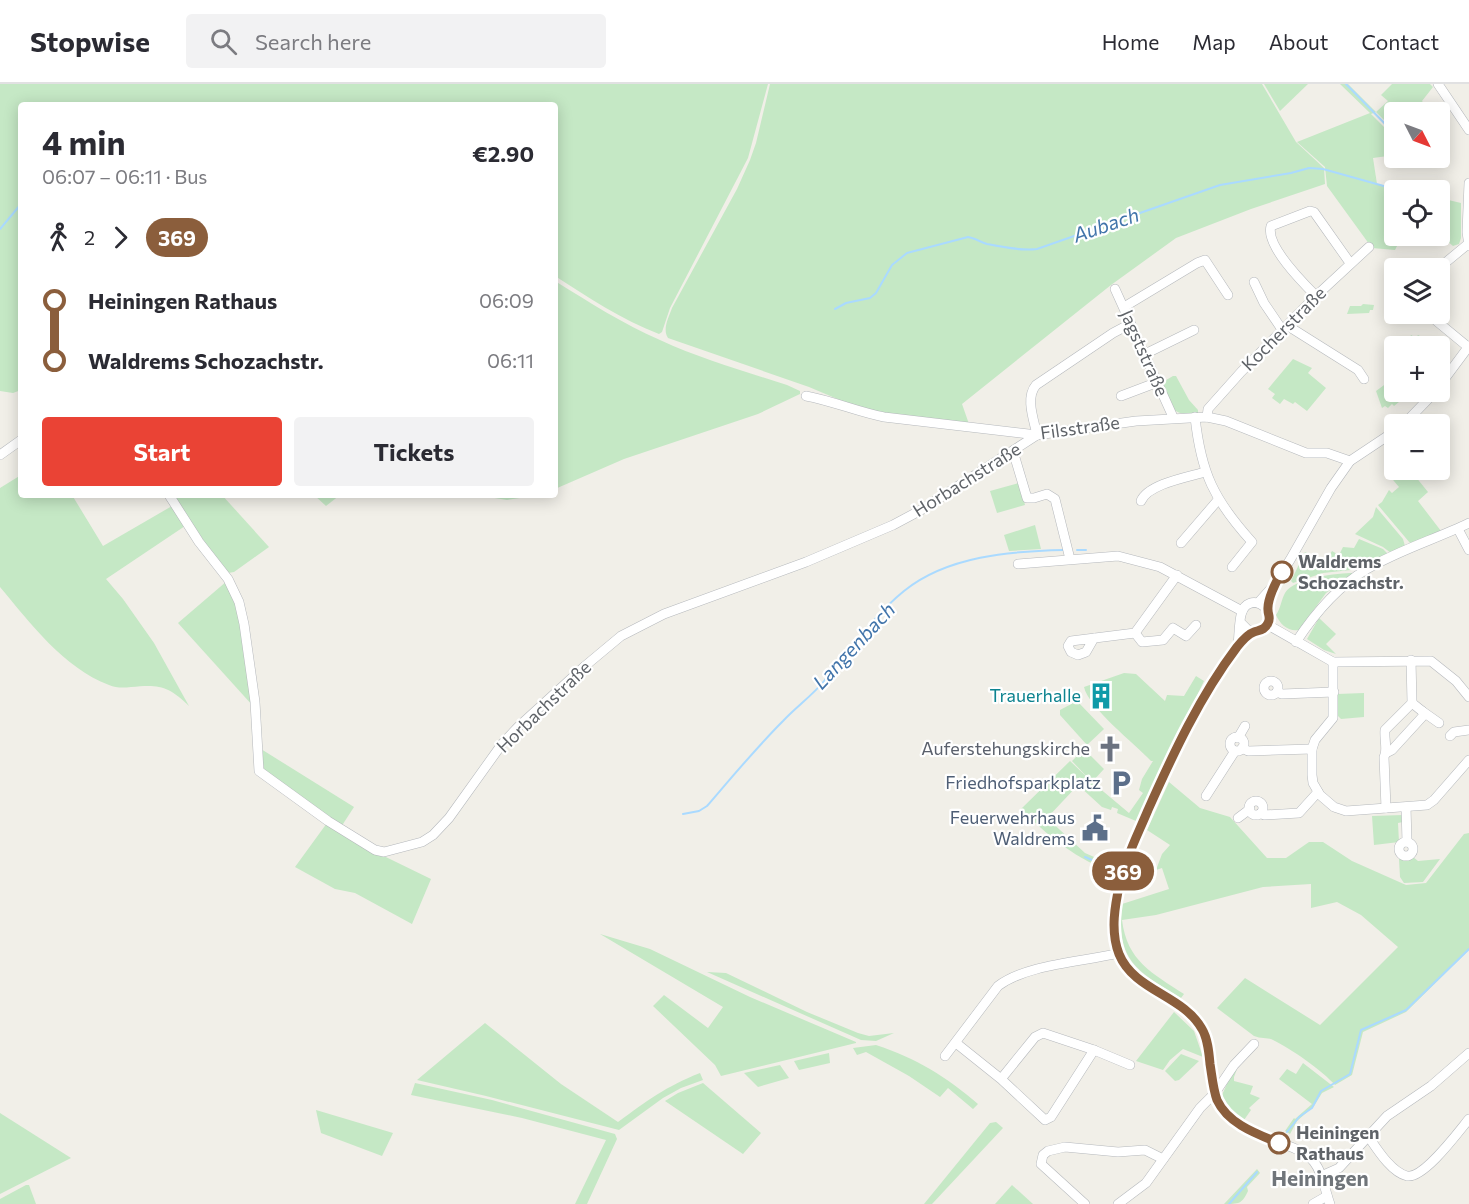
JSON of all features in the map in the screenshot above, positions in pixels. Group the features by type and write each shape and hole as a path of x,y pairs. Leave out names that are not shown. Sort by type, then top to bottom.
{"street":[{"path":"1438,84 1469,130"},
{"path":"1450,260 1469,245 1469,183"},
{"path":"1316,296 1287,266 1270,234 1271,226 1310,211 1317,216 1350,263"},
{"name":"Kocherstraße","path":"1207,417 1208,409 1241,372 1316,296 1369,247"},
{"path":"1124,307 1205,260 1228,295"},
{"path":"1254,282 1264,303 1285,328 1358,370 1364,379"},
{"name":"Jagststraße","path":"1115,289 1173,417"},
{"path":"1037,435 1030,399 1031,391 1036,385 1130,324"},
{"path":"1440,324 1469,347 1450,372"},
{"path":"1145,354 1194,330"},
{"path":"1121,396 1158,382"},
{"name":"Filsstraße","path":"806,396 830,400 871,415 1037,435 1173,417 1207,417 1226,421 1306,453 1327,453 1350,461"},
{"path":"1414,414 1425,402"},
{"path":"1195,417 1205,472 1218,500 1252,542 1232,567"},
{"name":"Horbachstraße","path":"171,498 199,542 228,579 239,602 255,702 259,771 356,840 384,852 413,845 433,835 449,818 502,744 518,727 621,636 664,614 806,562 893,525 921,510 1037,435"},
{"path":"1238,645 1242,611 1248,605 1258,603 1274,585 1300,545 1331,488 1350,461 1384,438"},
{"path":"0,455 18,442"},
{"path":"1013,451 1027,498 1047,494 1054,499 1070,560"},
{"path":"1141,501 1147,492 1205,472"},
{"path":"1181,543 1218,500"},
{"path":"1296,642 1331,597 1365,570 1469,523"},
{"path":"1458,529 1469,550"},
{"path":"1018,564 1118,556 1160,567 1242,611"},
{"path":"1094,638 1135,633 1177,575"},
{"path":"1241,623 1252,632 1261,631 1268,625 1268,610 1274,585"},
{"path":"1258,603 1268,610"},
{"path":"1135,633 1142,642 1163,640 1173,628 1186,636 1196,625"},
{"path":"1268,625 1333,662 1431,661 1456,681 1469,697"},
{"path":"1252,632 1238,645 1208,690 1180,744 1128,858 1120,880 1114,923 1119,953 1131,973 1189,1012 1201,1027 1206,1040 1215,1094 1219,1104 1239,1124 1257,1135 1307,1155 1318,1167 1329,1200 1313,1204"},
{"path":"1386,808 1385,730 1412,703 1411,660"},
{"path":"1333,662 1333,718 1315,740 1312,749 1312,775 1318,792 1334,807 1340,810 1406,807 1431,802 1469,760"},
{"path":"1265,695 1277,692 1282,694 1334,692"},
{"path":"1412,703 1439,723"},
{"path":"1386,753 1392,750 1424,715 1422,711"},
{"path":"1206,796 1243,742 1238,738 1245,726"},
{"path":"1450,736 1454,732 1469,730"},
{"path":"1238,749 1248,751 1312,749"},
{"path":"1239,818 1250,809 1255,815 1299,813 1318,792"},
{"path":"1406,807 1407,842"},
{"path":"945,1056 1005,980 1021,974 1119,953"},
{"path":"1001,1079 1035,1037 1043,1033 1130,1065"},
{"path":"957,1043 1001,1079 1044,1120 1051,1117 1094,1050"},
{"path":"1118,1204 1146,1183 1200,1108 1215,1094 1234,1065 1254,1044"},
{"path":"1321,1176 1339,1168 1387,1116 1431,1086 1469,1053"},
{"path":"1368,1136 1389,1165 1407,1176 1428,1166 1469,1119"},
{"path":"1085,1204 1041,1164 1043,1155 1048,1151 1065,1147 1118,1152 1145,1150 1163,1159"}],"green space":[{"path":"0,84 768,84 748,158 670,308 662,332 659,334 619,315 558,278 558,102 18,102 18,391 13,393 0,391"},
{"path":"770,84 1262,84 1296,142 1324,168 1325,184 1176,238 1111,285 962,404 969,424 861,409 809,387 668,338 666,334 672,308 737,189 750,160"},
{"path":"1264,84 1308,84 1280,111"},
{"path":"1340,84 1348,84 1376,112 1371,114 1384,127 1384,156 1373,158 1377,184 1384,186 1384,246 1397,246 1395,250 1372,248 1327,186 1325,167 1297,142 1370,113"},
{"path":"1392,84 1430,84 1433,87 1422,101 1387,102 1381,95"},
{"path":"1384,105 1384,120 1376,112"},
{"path":"1450,200 1461,203 1461,238 1459,244 1453,246 1450,243"},
{"path":"558,283 646,334 675,347 800,391 800,394 758,414 624,459 558,488"},
{"path":"1374,305 1373,310 1369,313 1347,314 1350,306"},
{"path":"1293,359 1312,368 1308,373 1326,388 1307,411 1295,402 1293,404 1284,399 1280,404 1272,398 1275,394 1268,389"},
{"path":"1176,376 1198,413 1182,413 1176,411 1170,404 1161,383"},
{"path":"1384,385 1384,402 1399,402 1394,406 1392,404 1388,408 1385,406 1382,408 1376,391"},
{"path":"18,477 18,498 74,498 103,546 172,506 185,526 106,579 154,643 189,706 175,694 163,688 156,686 117,687 93,677 77,668 63,656 23,615 0,587 0,488"},
{"path":"1393,480 1418,480 1428,492 1418,501 1441,531 1410,543 1378,505 1389,490 1392,493 1399,487"},
{"path":"1019,483 1025,505 997,513 990,491"},
{"path":"174,498 225,498 269,547 234,572 228,573 206,547"},
{"path":"317,498 336,498 326,506"},
{"path":"495,498 520,498 507,500"},
{"path":"1376,507 1403,539 1405,546 1391,553 1355,534 1373,517"},
{"path":"1035,525 1041,549 1009,551 1004,535"},
{"path":"1359,539 1383,549 1388,554 1360,569 1323,573 1293,583 1291,581 1305,552 1326,561 1332,551 1339,555 1343,547 1354,548"},
{"path":"1354,573 1326,593 1299,630 1288,629 1276,615 1285,593 1297,584 1317,577"},
{"path":"227,581 240,613 253,706 178,623"},
{"path":"1319,618 1336,634 1326,644 1336,654 1324,650 1307,639"},
{"path":"1124,673 1136,674 1165,701 1167,695 1184,696 1196,676 1204,681 1136,821 1117,813 1118,809 1112,807 1111,810 1102,807 1078,785 1047,818 1085,853 1117,867 1115,873 1101,868 1064,847 1021,809 1070,761 1089,779 1072,761 1084,749 1104,769 1092,782 1129,813 1143,793 1139,790 1142,779 1153,761 1103,715 1087,695 1084,687"},
{"path":"1364,693 1364,717 1341,719 1337,715 1337,694"},
{"path":"1077,701 1104,729 1087,745 1060,715 1060,710"},
{"path":"261,749 354,807 341,827 264,770"},
{"path":"1169,782 1200,808 1230,817 1267,858 1286,858 1309,842 1323,842 1352,861 1406,885 1426,883 1464,834 1469,833 1469,950 1406,1012 1363,1032 1352,1075 1335,1085 1297,1054 1273,1040 1254,1036 1217,1008 1245,978 1320,1025 1398,947 1361,915 1337,902 1311,908 1311,884 1263,887 1156,915 1122,920 1129,946 1135,956 1152,972 1184,994 1181,998 1152,980 1132,962 1126,952 1122,939 1121,924 1122,904 1169,889 1162,868 1156,870 1162,854 1170,845 1147,830"},
{"path":"1403,815 1403,822 1398,823 1399,842 1374,845 1372,816"},
{"path":"327,823 355,842 431,879 412,924 355,893 335,889 295,867"},
{"path":"1413,857 1418,861 1440,859 1423,882 1404,883 1400,877 1399,859"},
{"path":"600,934 650,949 750,997 856,1043 721,1076 715,1065 653,1006 664,995 708,1028 723,1007"},
{"path":"707,972 726,973 807,1012 858,1033 869,1036 894,1033 876,1041 861,1040"},
{"path":"1174,1012 1194,1031 1203,1057 1183,1049 1170,1060 1163,1070 1136,1061"},
{"path":"485,1023 561,1084 618,1122 677,1083 700,1073 703,1080 663,1098 619,1130 417,1080"},
{"path":"876,1045 930,1069 955,1085 978,1104 973,1109 948,1088 940,1097 909,1076 866,1052 857,1055 853,1048"},
{"path":"829,1053 830,1063 799,1070 794,1061"},
{"path":"1181,1054 1199,1061 1175,1081 1165,1071"},
{"path":"1303,1063 1334,1087 1322,1093 1314,1106 1297,1121 1290,1134 1285,1131 1294,1118 1312,1104 1279,1079 1287,1069 1296,1074"},
{"path":"780,1065 789,1078 758,1087 744,1073"},
{"path":"1234,1068 1237,1069 1234,1081 1253,1086 1250,1094 1260,1098 1249,1108 1251,1110 1244,1120 1230,1109 1222,1095"},
{"path":"415,1083 492,1100 615,1134 617,1139 587,1204 575,1204 606,1140 522,1118 411,1095"},
{"path":"703,1083 761,1133 743,1154 665,1101"},
{"path":"316,1110 393,1133 382,1156 321,1133"},
{"path":"0,1113 71,1158 0,1194"},
{"path":"996,1122 1003,1128 932,1204 924,1204 990,1123"},
{"path":"1257,1169 1260,1173 1247,1187 1248,1191 1244,1199 1237,1203 1224,1204"},
{"path":"29,1185 36,1204 0,1204 0,1199"},
{"path":"1012,1185 1033,1204 995,1204"}],"waterway":[{"path":"1346,84 1384,123"},
{"name":"Aubach","path":"835,309 846,303 870,298 876,293 892,265 907,253 968,237 987,244 1037,249 1220,185 1309,168 1323,169 1384,186"},
{"path":"0,229 18,208"},
{"name":"Langenbach","path":"683,814 699,811 707,806 763,742 820,685 892,601 921,579 940,570 980,558 1001,554 1064,550"},
{"name":"Langenbach","path":"1077,550 1086,550"},
{"path":"1085,857 1111,868"},
{"path":"1287,1132 1299,1117 1312,1108 1321,1091 1350,1074 1361,1030 1406,1010 1469,949"},
{"path":"1229,1204 1257,1172"}],"bus line":[{"name":"369","path":"1279,1143 1248,1130 1219,1104 1215,1094 1205,1034 1201,1027 1189,1012 1131,973 1119,953 1114,923 1124,868 1164,775 1208,690 1238,645 1252,632 1261,631 1268,625 1268,610 1274,585 1282,572"}],"place":[{"name":"Waldrems Schozachstr.","path":"1282,572"},
{"name":"Trauerhalle","path":"1101,696"},
{"name":"Auferstehungskirche","path":"1110,749"},
{"name":"Friedhofsparkplatz","path":"1121,783"},
{"name":"Feuerwehrhaus Waldrems","path":"1095,828"},
{"name":"Heiningen Rathaus","path":"1279,1143"}],"district":[{"name":"Heiningen","path":"1320,1179"}]}
